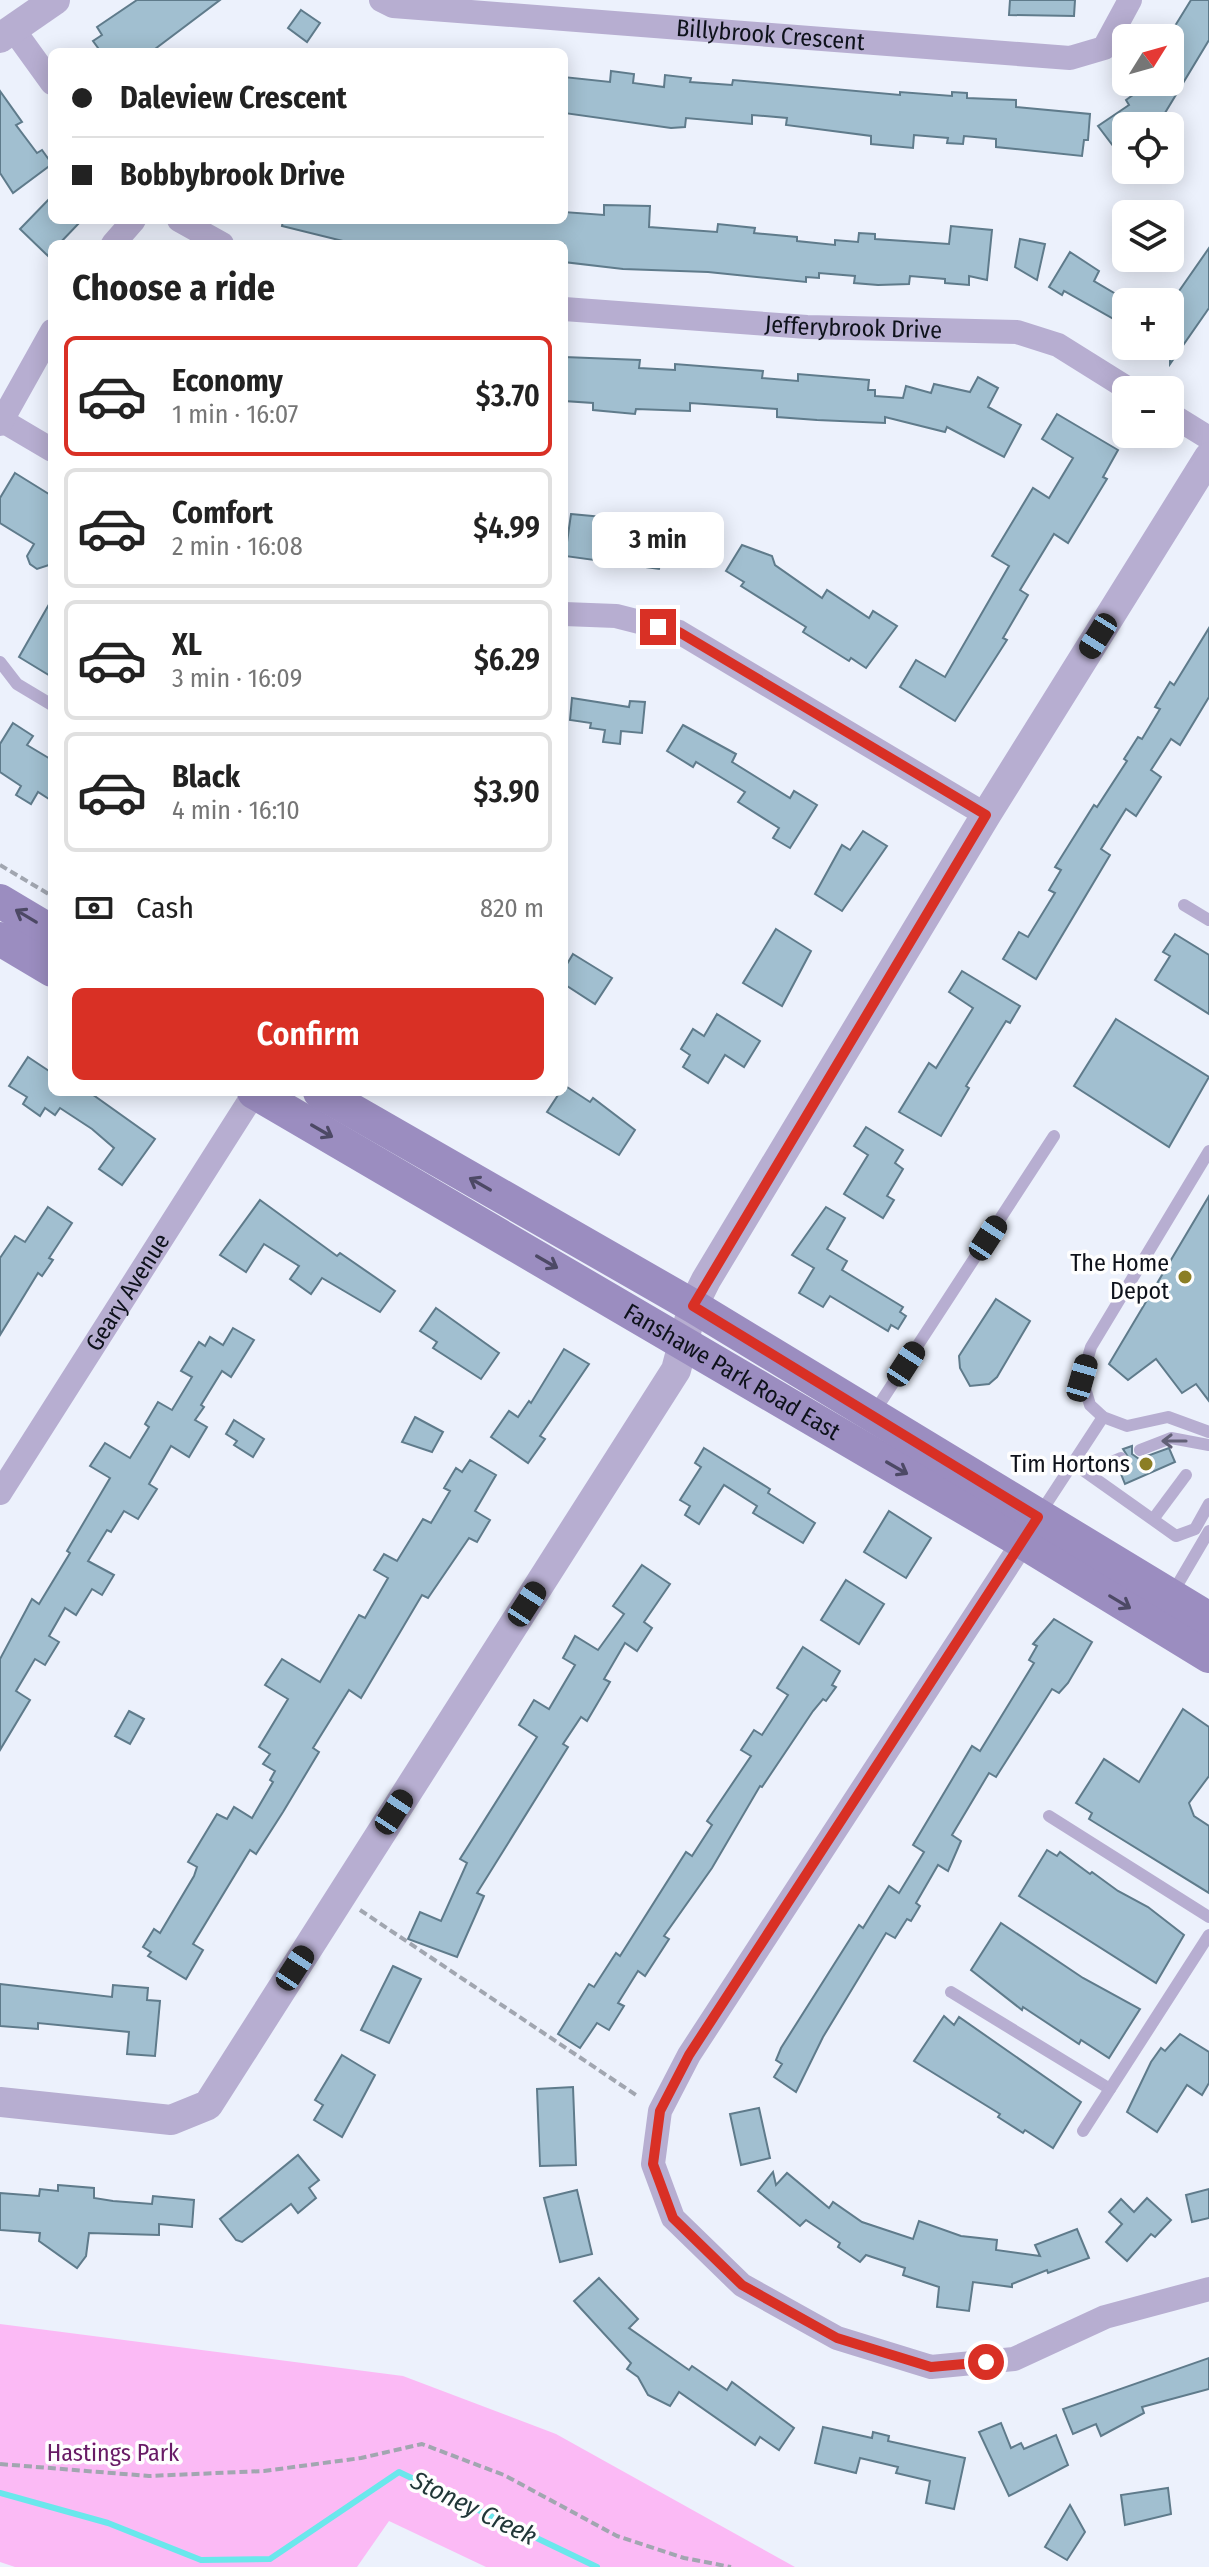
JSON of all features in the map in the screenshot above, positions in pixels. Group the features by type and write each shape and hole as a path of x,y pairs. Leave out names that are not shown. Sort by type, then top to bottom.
{"main road":[{"path":"0,901 48,930"},
{"path":"0,939 48,968"},
{"name":"Fanshawe Park Road East","path":"262,1096 685,1343 864,1430"},
{"name":"Fanshawe Park Road East","path":"327,1096 693,1306 864,1430 1030,1530 1209,1656"},
{"name":"Fanshawe Park Road East","path":"1030,1530 1171,1596 1209,1619"}],"street":[{"path":"48,79 7,33 55,0"},
{"name":"Billybrook Crescent","path":"381,0 393,6 1070,58 1104,48 1130,0"},
{"path":"116,240 130,224"},
{"path":"186,224 215,240"},
{"name":"Jefferybrook Drive","path":"568,309 807,327 1017,332 1058,345 1112,379"},
{"path":"48,338 1,422 48,448"},
{"path":"1184,423 1209,438"},
{"path":"0,2102 171,2120 208,2105 676,1370 693,1306 986,815 1209,457"},
{"path":"568,614 616,616 679,632 986,815"},
{"name":"Geary Avenue","path":"0,1493 252,1096"},
{"path":"1030,1530 689,2055 660,2111 653,2164 673,2218 742,2285 837,2338 931,2367 1014,2359 1105,2317 1209,2289"}],"lane":[{"path":"0,662 17,684 48,703"},
{"path":"1184,905 1209,920"},
{"path":"864,1430 1054,1136"},
{"path":"1209,1151 1091,1347 1082,1378 1090,1405 1103,1417 1127,1426 1168,1417 1209,1432"},
{"path":"1030,1530 1103,1417"},
{"path":"1140,1450 1171,1438 1209,1445"},
{"path":"1088,1472 1121,1458"},
{"path":"1073,1463 1176,1536 1195,1529 1209,1504"},
{"path":"1154,1518 1186,1475"},
{"path":"1171,1596 1209,1531"},
{"path":"1049,1816 1209,1917"},
{"path":"1083,2131 1209,1935"},
{"path":"951,1992 1110,2089"}],"path":[{"path":"0,865 48,894"},
{"path":"360,1910 636,2095"},
{"path":"0,2464 149,2476 250,2472 361,2458 422,2444 504,2475 617,2536 684,2558 731,2567"}],"green space":[{"name":"Hastings Park","path":"0,2324 403,2376 556,2434 795,2567 486,2567 389,2521 357,2567 15,2567 0,2562"}],"building":[{"path":"137,0 220,0 156,48 98,48 93,41 102,35 97,27"},
{"path":"1010,0 1075,0 1074,16 1009,15"},
{"path":"1191,0 1209,0 1209,40 1184,81 1184,24 1176,24"},
{"path":"301,10 320,23 307,42 288,28"},
{"path":"611,71 634,74 633,83 664,87 665,75 691,78 690,82 732,85 733,80 900,95 900,92 952,96 952,92 967,93 967,98 1016,100 1016,107 1090,114 1088,140 1084,140 1082,156 996,147 996,139 964,136 963,144 947,143 948,138 914,135 913,148 871,144 871,136 786,125 787,118 752,115 752,124 686,118 685,127 671,128 568,114 568,77 610,82"},
{"path":"0,91 22,122 16,125 37,153 42,150 48,158 48,167 13,193 0,173"},
{"path":"1132,96 1175,96 1166,112 1119,112 1129,105 1126,100"},
{"path":"1112,117 1112,144 1098,126"},
{"path":"48,200 48,224 78,224 63,240 48,240 48,256 20,229"},
{"path":"604,205 650,206 649,227 717,232 718,224 755,228 754,233 797,237 797,241 835,245 835,240 858,242 859,233 875,234 875,239 949,244 951,226 992,230 987,280 969,276 969,285 910,276 909,284 878,285 854,283 855,276 819,273 819,278 806,277 806,282 708,272 623,269 568,262 568,240 339,240 282,226 568,224 568,212 604,215"},
{"path":"1020,239 1045,244 1037,280 1015,267"},
{"path":"1209,248 1209,308 1184,344 1184,288 1181,288"},
{"path":"1070,252 1099,271 1094,281 1112,292 1112,318 1064,291 1062,295 1049,287"},
{"path":"568,357 640,360 639,368 675,370 675,364 763,371 762,378 798,381 798,374 869,380 868,390 875,390 875,396 903,398 906,386 931,393 934,384 970,392 978,377 998,388 988,407 1021,425 1004,457 947,427 945,432 885,417 885,423 817,420 777,417 777,409 690,403 690,411 636,409 635,414 593,410 593,403 568,401"},
{"path":"1057,414 1118,450 1103,477 1107,479 1068,543 1054,534 1020,590 1028,595 1003,638 1007,640 955,721 900,687 916,660 945,677 1009,566 992,556 1033,488 1049,498 1073,458 1042,439"},
{"path":"15,473 48,494 48,565 37,569 30,564 27,556 34,544 0,523 0,498"},
{"path":"571,514 635,520 700,537 694,562 661,560 659,569 568,556"},
{"path":"742,545 772,556 775,565 822,598 827,590 869,618 873,611 897,626 866,668 851,658 849,661 803,632 806,627 741,586 744,582 726,571"},
{"path":"48,606 48,675 19,657"},
{"path":"1209,628 1209,697 1180,745 1171,739 1151,770 1161,777 1136,816 1126,809 1101,849 1110,855 1036,979 1003,959 1019,932 1028,937 1055,893 1049,890 1061,870 1055,867 1094,805 1097,807 1127,761 1124,759 1138,737 1142,739 1160,709 1155,707 1170,682 1174,685"},
{"path":"572,698 629,707 630,701 645,702 642,733 621,731 620,744 603,742 605,730 590,728 591,723 570,720"},
{"path":"13,723 33,736 27,745 48,758 48,798 38,792 31,804 16,795 21,786 0,772 0,744"},
{"path":"683,725 736,754 732,762 790,798 794,791 817,805 790,848 773,838 779,828 738,802 745,792 696,762 693,767 667,751"},
{"path":"863,831 887,846 842,911 815,894 842,845 850,850"},
{"path":"776,929 811,951 782,1006 743,983"},
{"path":"1175,934 1209,955 1209,1014 1155,980 1170,956 1163,952"},
{"path":"573,954 612,978 595,1004 568,987 568,962"},
{"path":"962,971 1020,1006 1010,1023 1006,1021 966,1086 969,1088 941,1136 899,1112 929,1063 936,1068 973,1008 949,992"},
{"path":"717,1014 760,1041 744,1067 725,1055 708,1083 683,1067 690,1055 681,1049 693,1029 704,1036"},
{"path":"1116,1019 1209,1077 1169,1147 1074,1086"},
{"path":"28,1057 48,1070 48,1096 95,1096 155,1139 122,1185 99,1169 114,1148 60,1108 55,1115 45,1108 40,1116 23,1104 27,1097 9,1086"},
{"path":"568,1088 590,1102 593,1098 635,1130 619,1155 547,1112 557,1096 568,1096"},
{"path":"866,1127 903,1150 895,1163 903,1169 887,1196 894,1200 883,1218 844,1194 868,1155 854,1146"},
{"name":"The Home Depot","path":"1209,1196 1209,1401 1196,1384 1182,1393 1156,1359 1128,1380 1109,1364"},
{"path":"260,1200 337,1256 340,1253 395,1291 380,1312 322,1278 311,1294 290,1279 299,1266 264,1244 246,1272 220,1255"},
{"path":"48,1207 72,1223 49,1258 53,1260 42,1276 38,1273 0,1335 0,1258 15,1236 25,1242"},
{"path":"826,1207 845,1218 827,1249 847,1261 842,1270 903,1307 900,1312 906,1316 898,1329 891,1325 888,1331 830,1296 823,1307 799,1293 814,1268 792,1255"},
{"path":"996,1299 1030,1321 997,1377 989,1384 970,1386 960,1368 959,1356"},
{"path":"436,1308 499,1353 481,1379 433,1348 437,1342 420,1331"},
{"path":"233,1328 254,1340 231,1377 222,1371 201,1405 204,1407 195,1420 207,1427 189,1457 171,1446 149,1484 157,1489 138,1519 124,1511 111,1532 107,1530 88,1561 114,1575 102,1595 92,1589 76,1615 65,1608 49,1636 59,1642 45,1665 35,1659 16,1691 30,1700 0,1750 0,1659 32,1599 39,1604 70,1553 67,1551 110,1478 90,1466 105,1443 130,1458 149,1427 145,1424 158,1402 172,1410 192,1377 181,1371 199,1342 205,1346 210,1337 223,1345"},
{"path":"564,1349 589,1364 540,1436 545,1439 528,1463 491,1437 509,1411 518,1417 529,1401 531,1403"},
{"path":"415,1417 443,1432 432,1452 402,1442"},
{"path":"234,1420 264,1439 253,1457 234,1445 237,1441 226,1434"},
{"name":"Tim Hortons","path":"1132,1446 1132,1454 1139,1459 1169,1448 1175,1462 1125,1484 1119,1469 1130,1460 1123,1449"},
{"path":"704,1448 770,1489 768,1493 815,1523 803,1543 753,1513 757,1506 724,1485 699,1524 685,1515 690,1506 680,1500 701,1467 695,1463"},
{"path":"470,1460 496,1475 475,1511 490,1520 477,1542 469,1538 428,1598 422,1595 361,1698 349,1690 313,1748 319,1752 283,1812 256,1854 250,1850 193,1944 203,1950 186,1979 148,1956 151,1952 143,1947 154,1929 160,1933 194,1876 197,1867 188,1862 217,1814 227,1819 234,1807 252,1818 273,1782 270,1780 275,1771 263,1764 270,1754 259,1747 288,1699 265,1685 282,1659 320,1682 359,1615 365,1618 388,1578 374,1570 384,1554 397,1561 423,1519 431,1523 450,1491 444,1488 456,1468 462,1472"},
{"path":"889,1511 931,1538 906,1578 864,1552"},
{"path":"642,1565 670,1584 644,1622 652,1628 637,1651 625,1643 604,1679 610,1682 587,1721 581,1717 563,1744 568,1747 477,1893 484,1896 457,1957 408,1939 420,1912 441,1921 467,1863 460,1859 537,1737 519,1725 534,1700 549,1709 575,1665 563,1658 575,1636 598,1650 624,1614 613,1606"},
{"path":"846,1580 884,1604 859,1644 821,1620"},
{"path":"1054,1619 1092,1642 1068,1683 1059,1693 1052,1689 996,1777 989,1773 952,1835 961,1841 948,1871 938,1865 916,1903 920,1906 911,1921 907,1919 895,1938 886,1933 823,2037 796,2092 774,2077 782,2064 776,2060 781,2048 859,1925 863,1928 889,1886 899,1893 924,1852 913,1845 972,1746 980,1751 1034,1663 1029,1660 1037,1646 1033,1644"},
{"path":"803,1647 840,1671 832,1685 836,1687 826,1701 823,1699 813,1711 760,1786 712,1868 664,1936 669,1939 645,1976 638,1971 618,2003 624,2006 609,2030 597,2023 580,2048 558,2034 589,1984 594,1987 616,1953 620,1956 686,1852 692,1856 712,1825 707,1821 751,1756 741,1750 754,1730 762,1735 788,1695 777,1688"},
{"path":"1183,1709 1209,1727 1209,1776 1189,1803 1194,1816 1209,1826 1209,1893 1089,1819 1092,1813 1076,1803 1104,1759 1139,1782"},
{"path":"129,1711 144,1719 130,1744 115,1736"},
{"path":"1047,1850 1057,1856 1060,1852 1090,1874 1092,1872 1148,1907 1184,1935 1156,1983 1019,1896"},
{"path":"1001,1923 1083,1978 1140,2009 1109,2058 1081,2040 1079,2044 1023,2007 1022,2010 971,1970"},
{"path":"393,1966 421,1979 389,2043 361,2030"},
{"path":"0,1984 112,1997 113,1985 148,1988 147,2000 160,2001 155,2056 127,2054 129,2032 38,2023 38,2029 0,2026"},
{"path":"944,2016 954,2025 959,2017 1081,2102 1053,2148 1025,2130 1023,2133 998,2117 1000,2114 914,2061"},
{"path":"1180,2034 1209,2052 1209,2083 1202,2095 1187,2085 1157,2132 1127,2112 1151,2062 1161,2048 1165,2051"},
{"path":"342,2055 375,2075 342,2137 314,2120 323,2105 315,2100"},
{"path":"573,2087 576,2165 540,2166 537,2089"},
{"path":"759,2108 770,2158 741,2165 730,2114"},
{"path":"298,2155 319,2180 309,2188 316,2198 298,2213 291,2204 242,2242 236,2240 220,2219"},
{"path":"773,2172 776,2185 787,2173 829,2208 833,2202 862,2222 913,2239 919,2221 961,2236 997,2240 996,2250 1040,2256 1035,2245 1077,2229 1089,2258 1048,2273 1047,2270 1012,2284 1012,2287 973,2282 969,2311 937,2307 939,2287 903,2275 905,2268 866,2255 860,2262 838,2247 840,2243 806,2220 800,2226 758,2191"},
{"path":"58,2185 94,2188 94,2198 113,2201 152,2204 153,2196 194,2200 192,2227 159,2224 159,2235 89,2233 86,2256 77,2268 39,2241 40,2233 0,2230 0,2193 39,2196 40,2189 58,2191"},
{"path":"1209,2189 1209,2218 1192,2222 1186,2195"},
{"path":"577,2190 592,2254 560,2262 544,2198"},
{"path":"1147,2198 1171,2220 1155,2237 1151,2234 1127,2261 1106,2242 1122,2224 1109,2212 1121,2199 1134,2212"},
{"path":"599,2278 638,2319 629,2328 689,2370 692,2366 727,2390 732,2382 794,2428 779,2450 760,2437 755,2445 679,2392 670,2406 648,2395 638,2377 627,2369 631,2363 574,2301"},
{"path":"1209,2358 1209,2389 1142,2407 1144,2413 1101,2436 1096,2424 1073,2434 1063,2409"},
{"path":"1001,2423 1011,2448 1021,2443 1024,2449 1056,2435 1068,2465 1009,2496 979,2432"},
{"path":"823,2427 872,2438 873,2432 889,2436 888,2441 965,2458 954,2509 926,2503 930,2481 896,2473 898,2467 860,2458 856,2473 815,2463"},
{"path":"1168,2488 1171,2514 1125,2525 1121,2495"},
{"path":"1070,2505 1085,2532 1067,2560 1045,2547"}],"waterway":[{"name":"Stoney Creek","path":"0,2493 108,2523 201,2560 270,2559 399,2472 597,2567"}],"place":[{"name":"The Home Depot","path":"1185,1277"},
{"name":"Tim Hortons","path":"1146,1464"}],"route":[{"path":"658,627 679,632 986,815 693,1306 1038,1517 689,2055 660,2111 653,2164 673,2218 742,2285 837,2338 931,2367 986,2362"}]}
